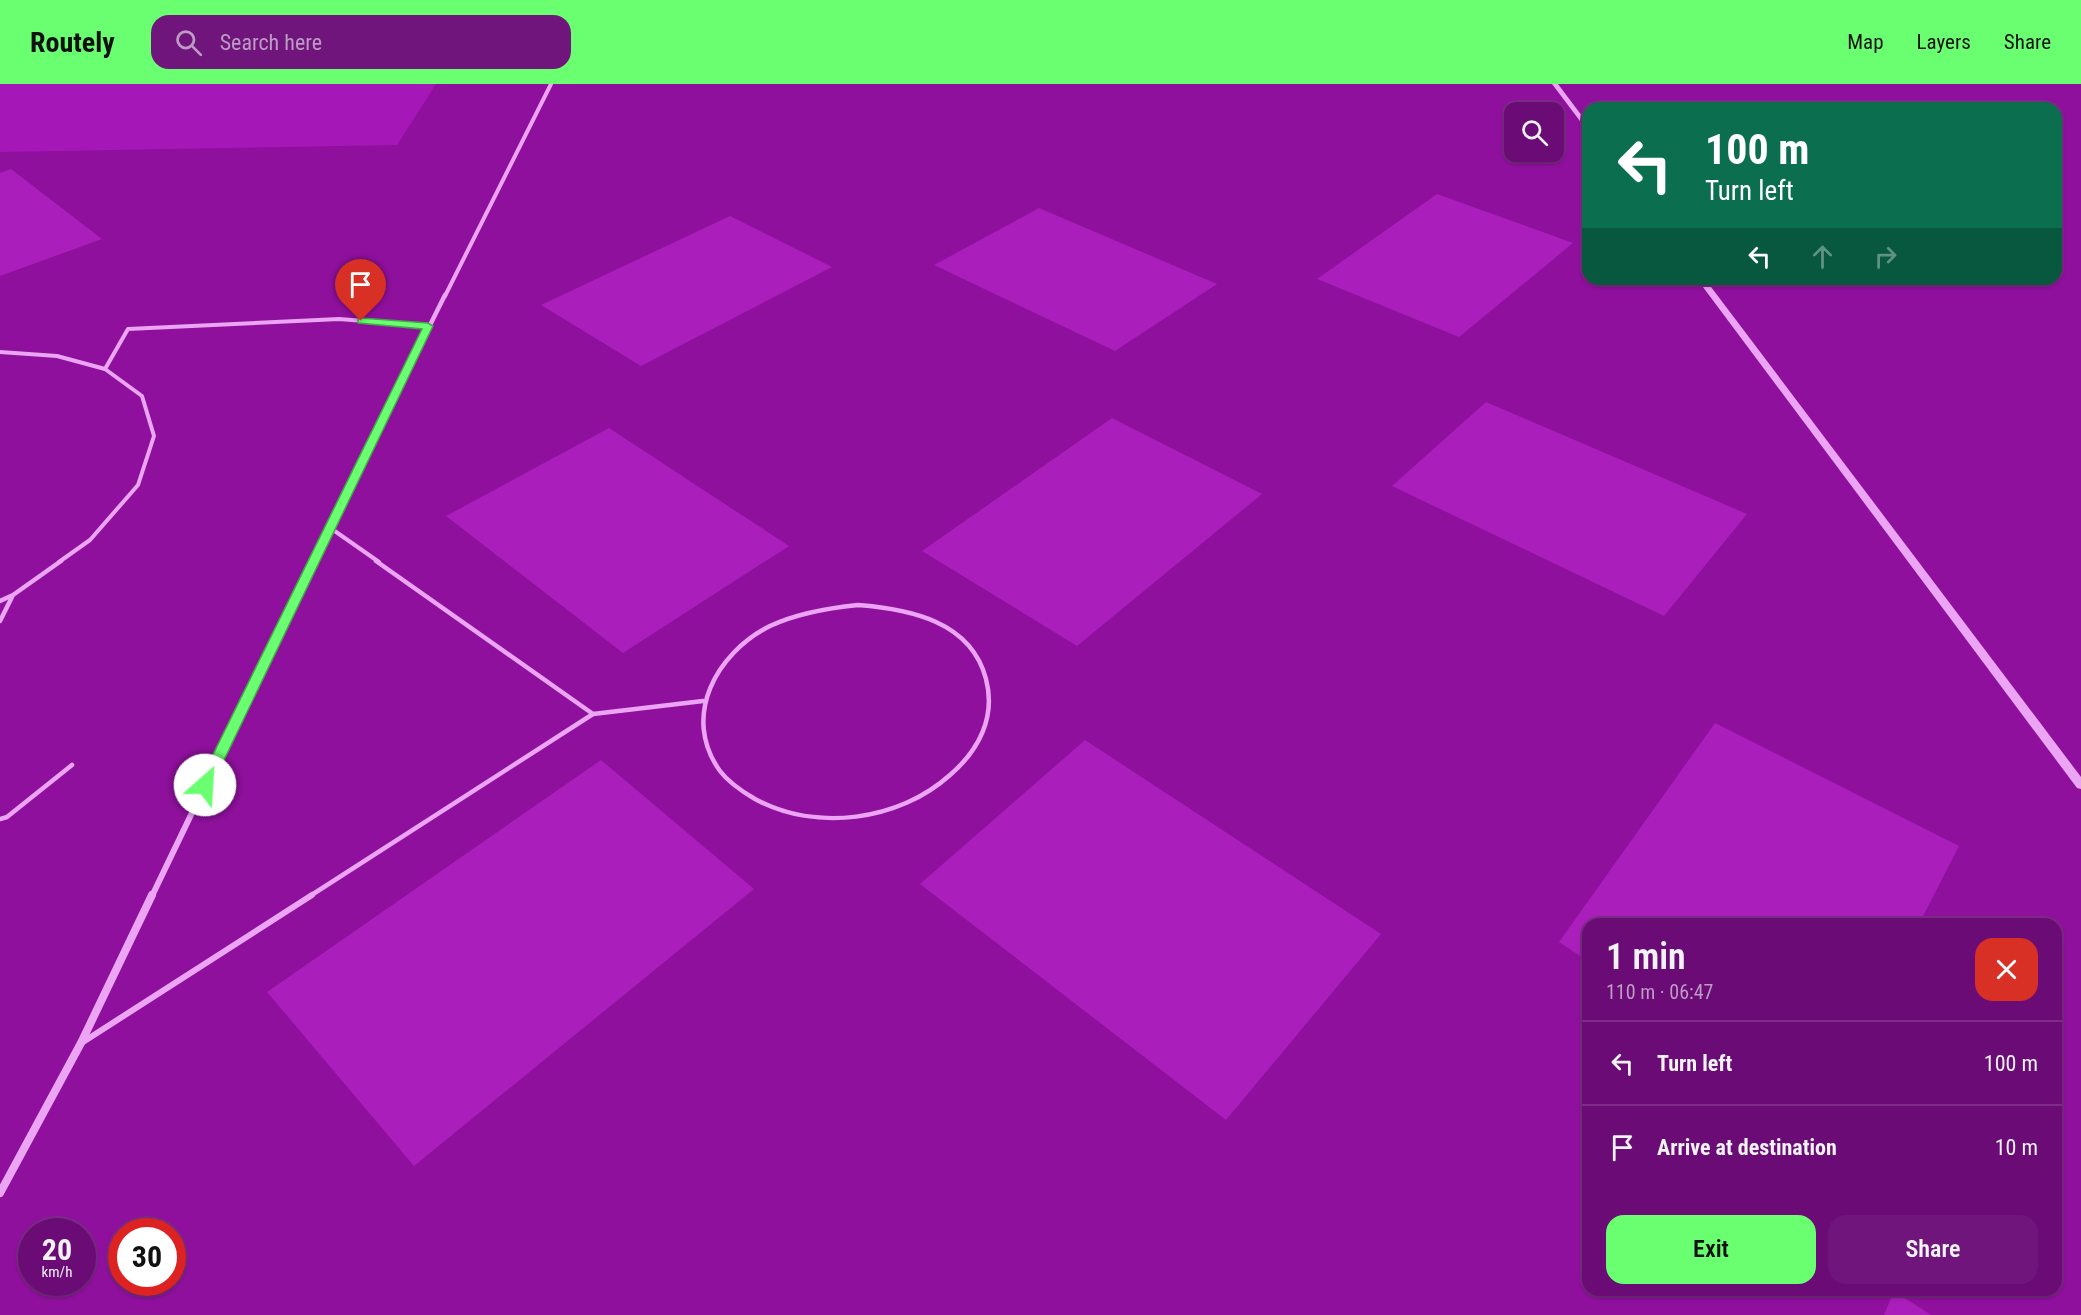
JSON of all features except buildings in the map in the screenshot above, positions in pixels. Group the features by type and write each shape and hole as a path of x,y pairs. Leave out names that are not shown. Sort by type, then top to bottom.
{"street":[{"path":"0,1193 81,1043 329,527 551,84"},
{"path":"1555,84 1582,120"},
{"path":"1706,285 2081,785"}],"lane":[{"path":"105,369 128,330 339,319 428,326"},
{"path":"0,352 57,356 105,369 142,396 154,436 138,485 90,540 13,595 0,601"},
{"path":"329,527 593,714"},
{"path":"0,621 13,595"},
{"path":"858,605 897,608 934,620 943,626 962,639 982,665 991,695 986,729 971,754 966,762 932,790 888,810 839,818 789,814 747,796 717,769 701,736 703,701 718,670 744,643 778,622 817,609 858,605"},
{"path":"81,1043 593,714 703,701"},
{"path":"0,819 7,817 72,765"}],"shaded area":[{"path":"0,84 436,84 397,145 0,152"}],"route":[{"path":"205,785 428,326 361,321"}]}
